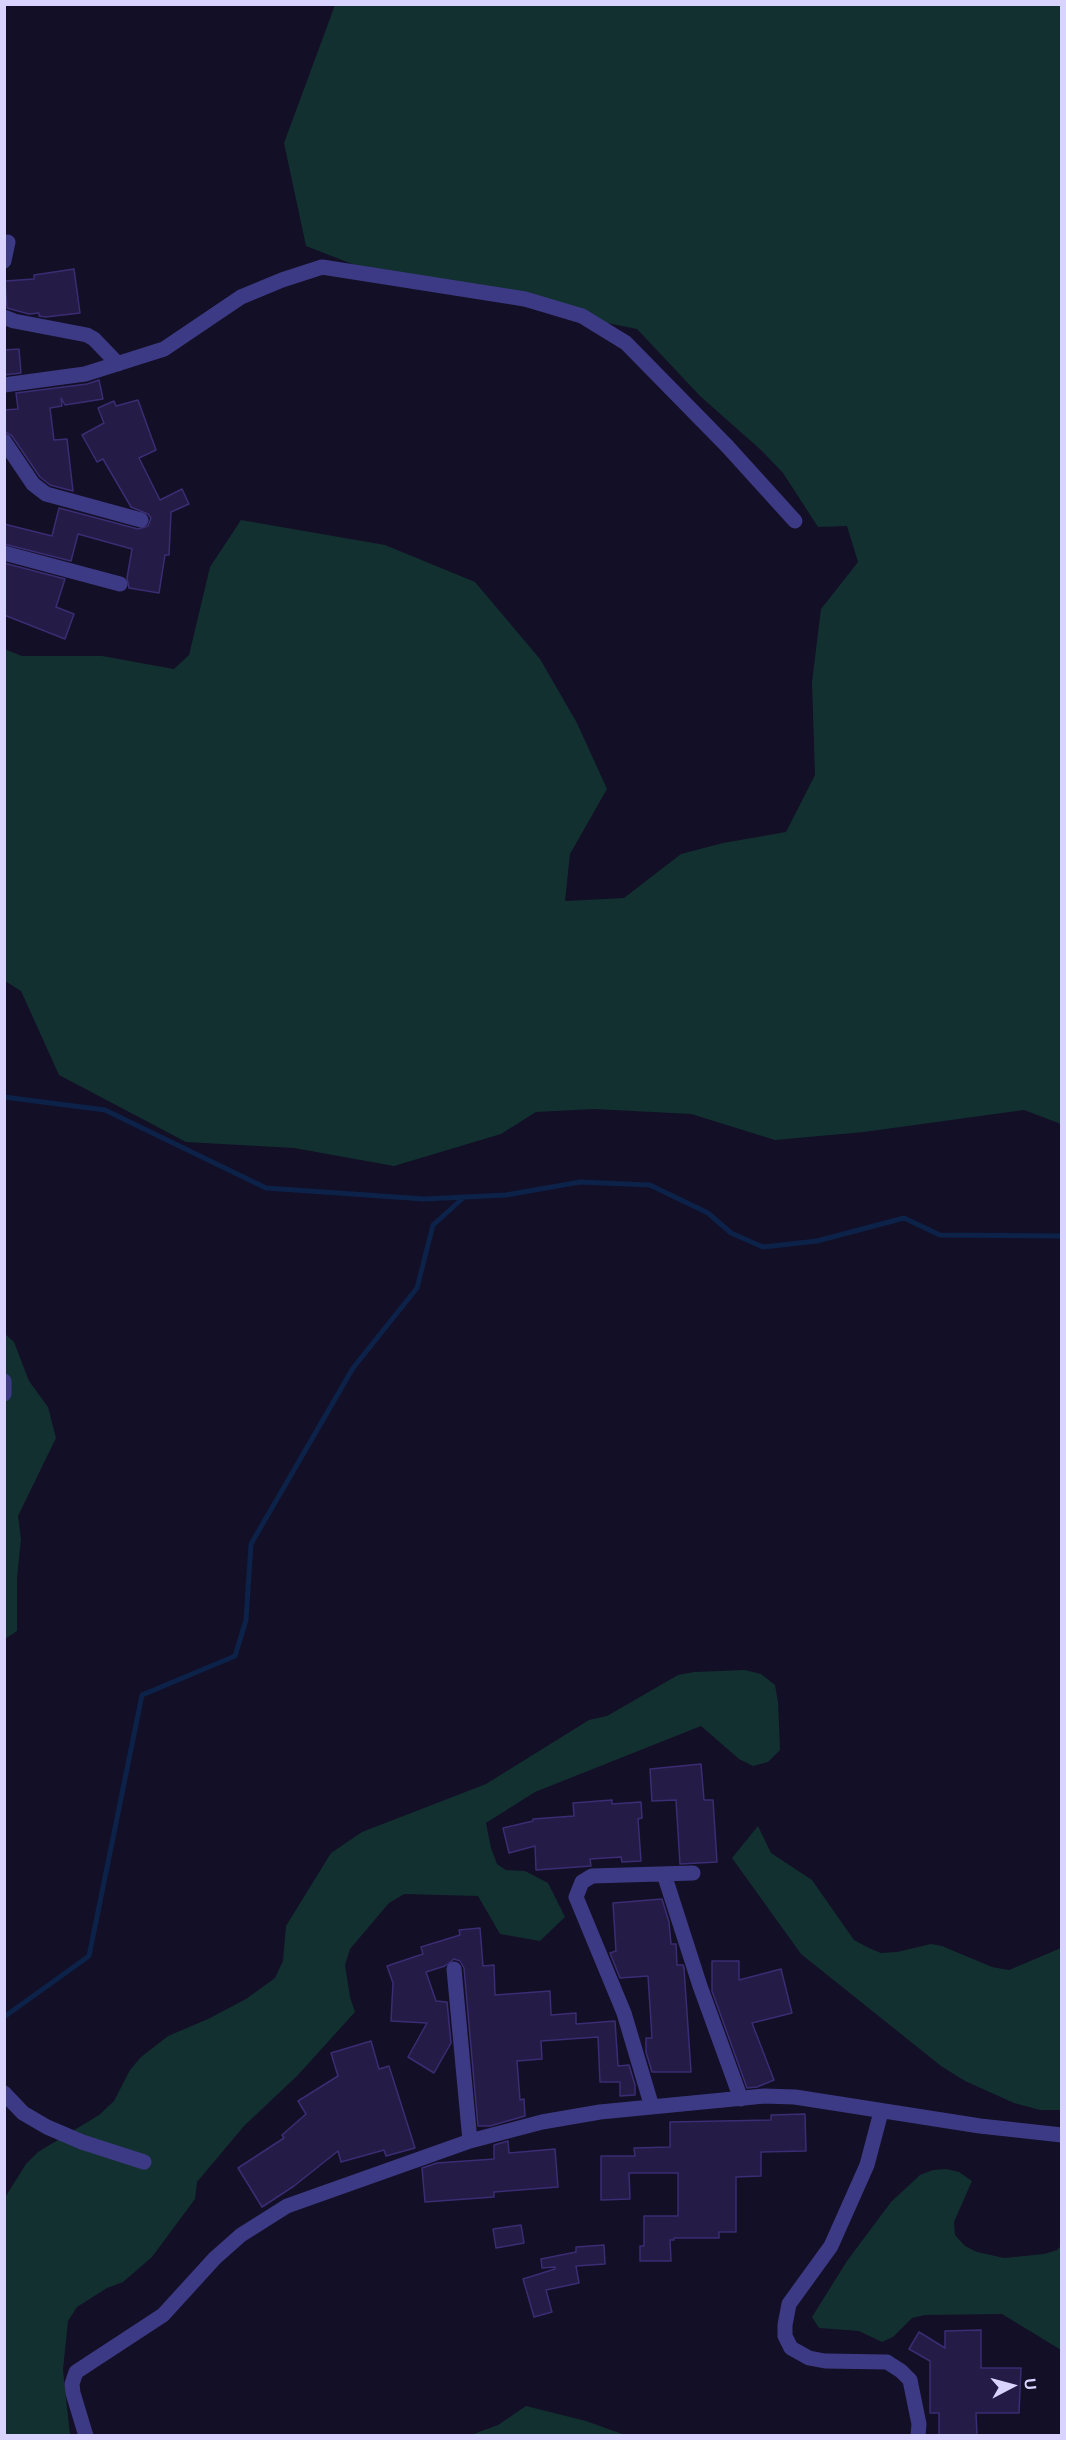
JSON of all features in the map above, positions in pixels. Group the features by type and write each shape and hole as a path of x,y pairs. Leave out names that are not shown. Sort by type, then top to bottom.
{"street":[{"path":"4,261 8,242"},
{"path":"4,385 66,378 164,349 241,297 322,267 525,299 582,316 626,343 727,446 795,521"},
{"path":"4,317 87,335 118,363"},
{"path":"4,441 33,484 46,495 141,520"},
{"path":"4,553 120,584"},
{"path":"4,1381 4,1394"},
{"path":"652,2107 624,2013 576,1897 582,1882 592,1876 693,1873"},
{"path":"664,1874 700,1986 741,2098"},
{"path":"454,1969 470,2141"},
{"path":"4,2093 23,2113 47,2127 82,2142 144,2162"},
{"path":"86,2436 73,2393 72,2384 76,2372 80,2367 164,2315 215,2258 242,2235 287,2206 470,2141 542,2122 652,2107 741,2098 795,2097 881,2112 1062,2135"},
{"path":"881,2112 867,2165 831,2246 789,2304 784,2325 785,2336 791,2348 808,2358 825,2361 887,2362 901,2371 910,2380 919,2424 918,2436"}],"green space":[{"path":"335,5 1061,5 1061,1124 1024,1110 864,1132 775,1140 691,1114 594,1109 536,1112 501,1134 394,1166 294,1148 186,1142 59,1075 21,991 5,981 4,649 22,656 102,656 174,669 189,655 210,567 241,520 385,545 475,582 540,659 577,723 607,789 570,854 565,901 624,898 681,854 723,843 786,832 815,775 812,682 821,609 858,562 847,526 818,527 783,473 761,450 700,396 637,329 430,288 365,269 306,246 284,143"},
{"path":"5,1334 14,1342 29,1381 48,1407 56,1438 18,1516 21,1539 17,1578 17,1631 5,1639"},
{"path":"745,1670 761,1674 775,1685 780,1750 768,1762 753,1766 739,1759 701,1726 535,1792 486,1823 497,1864 506,1870 525,1871 548,1883 565,1917 540,1941 500,1934 478,1896 404,1894 389,1903 350,1949 345,1965 355,2012 298,2075 244,2126 197,2182 195,2199 152,2257 123,2282 107,2288 77,2307 68,2321 63,2370 70,2435 5,2435 4,2199 26,2164 38,2152 99,2115 114,2101 130,2070 141,2057 168,2036 246,1999 275,1978 283,1961 286,1926 331,1853 362,1832 486,1784 589,1720 607,1716 678,1675 694,1672"},
{"path":"758,1826 771,1853 812,1880 854,1940 881,1953 897,1952 931,1944 942,1946 992,1967 1009,1970 1061,1948 1061,2110 1040,2110 1014,2103 965,2081 941,2066 801,1954 732,1858"},
{"path":"946,2169 959,2172 972,2181 954,2222 955,2235 965,2246 977,2252 1004,2258 1044,2254 1057,2250 1061,2246 1061,2350 1002,2314 925,2315 912,2318 893,2337 882,2342 859,2331 819,2328 812,2317 847,2261 891,2202 920,2175 933,2170"},
{"path":"526,2406 586,2421 625,2435 471,2435 498,2425"}],"building":[{"path":"74,269 80,313 46,317 39,316 39,313 29,314 7,308 5,281 34,279 34,275"},
{"path":"19,349 21,373 4,375 4,350"},
{"path":"99,380 103,399 65,405 61,398 62,406 50,408 54,440 67,439 73,491 50,485 40,477 12,436 4,431 4,410 18,409 16,393 87,384"},
{"path":"138,400 156,450 139,458 160,500 182,489 189,504 171,512 169,555 165,555 159,593 129,588 127,578 132,549 78,534 71,561 4,544 4,524 52,536 59,508 138,529 148,526 151,518 148,514 131,507 103,459 97,462 82,435 104,423 98,408 114,401 116,406"},
{"path":"4,563 65,579 56,607 74,614 65,639 4,615"},
{"path":"701,1764 704,1800 713,1800 717,1862 680,1864 676,1800 652,1801 650,1769"},
{"path":"612,1800 612,1804 641,1802 642,1818 638,1819 641,1861 622,1862 621,1857 590,1859 591,1866 536,1870 535,1846 509,1853 503,1828 533,1821 533,1819 574,1816 573,1803"},
{"path":"662,1899 669,1922 671,1944 676,1944 677,1965 683,1965 684,1968 691,2072 652,2072 646,2052 646,2038 652,2038 648,1976 620,1978 610,1953 616,1951 613,1903"},
{"path":"480,1928 483,1966 494,1965 495,1995 550,1991 551,2015 576,2013 576,2024 615,2021 618,2066 629,2065 635,2085 635,2095 620,2096 620,2082 600,2082 598,2037 541,2041 542,2059 517,2061 520,2100 524,2099 525,2116 490,2126 478,2126 464,1968 460,1961 454,1959 445,1966 426,1972 436,2001 447,2002 451,2043 434,2073 408,2057 427,2023 391,2021 393,1983 387,1966 423,1954 421,1947 460,1935 459,1930"},
{"path":"712,1961 739,1961 739,1980 781,1969 792,2013 752,2023 774,2080 757,2087 747,2088 712,1991"},
{"path":"371,2041 379,2069 389,2066 415,2148 386,2156 384,2150 341,2162 338,2151 294,2186 262,2207 238,2168 284,2138 282,2135 306,2114 298,2101 338,2076 331,2053"},
{"path":"805,2114 806,2151 761,2152 761,2176 736,2177 736,2232 719,2232 719,2238 674,2238 670,2240 671,2261 640,2261 640,2246 644,2246 644,2216 678,2216 678,2173 629,2173 630,2199 601,2200 601,2156 635,2156 634,2148 670,2147 670,2122 771,2120 771,2115"},
{"path":"508,2141 509,2153 555,2149 558,2187 494,2192 494,2197 425,2202 422,2168 437,2163 494,2159 494,2145"},
{"path":"521,2225 524,2243 496,2248 493,2229"},
{"path":"604,2245 605,2264 576,2266 579,2283 546,2290 552,2312 534,2317 523,2279 555,2269 555,2267 542,2268 541,2259 576,2252 576,2247"},
{"path":"981,2330 981,2368 1021,2368 1019,2413 976,2413 977,2436 939,2436 939,2413 930,2413 930,2361 909,2349 919,2332 945,2348 945,2331"}],"waterway":[{"path":"4,1097 105,1110 266,1188 424,1199 506,1195 580,1182 650,1185 708,1213 731,1233 763,1247 817,1241 904,1218 940,1235 1062,1236"},
{"path":"4,2017 89,1956 142,1695 235,1656 246,1620 251,1544 353,1368 417,1288 433,1225 462,1199"}]}
